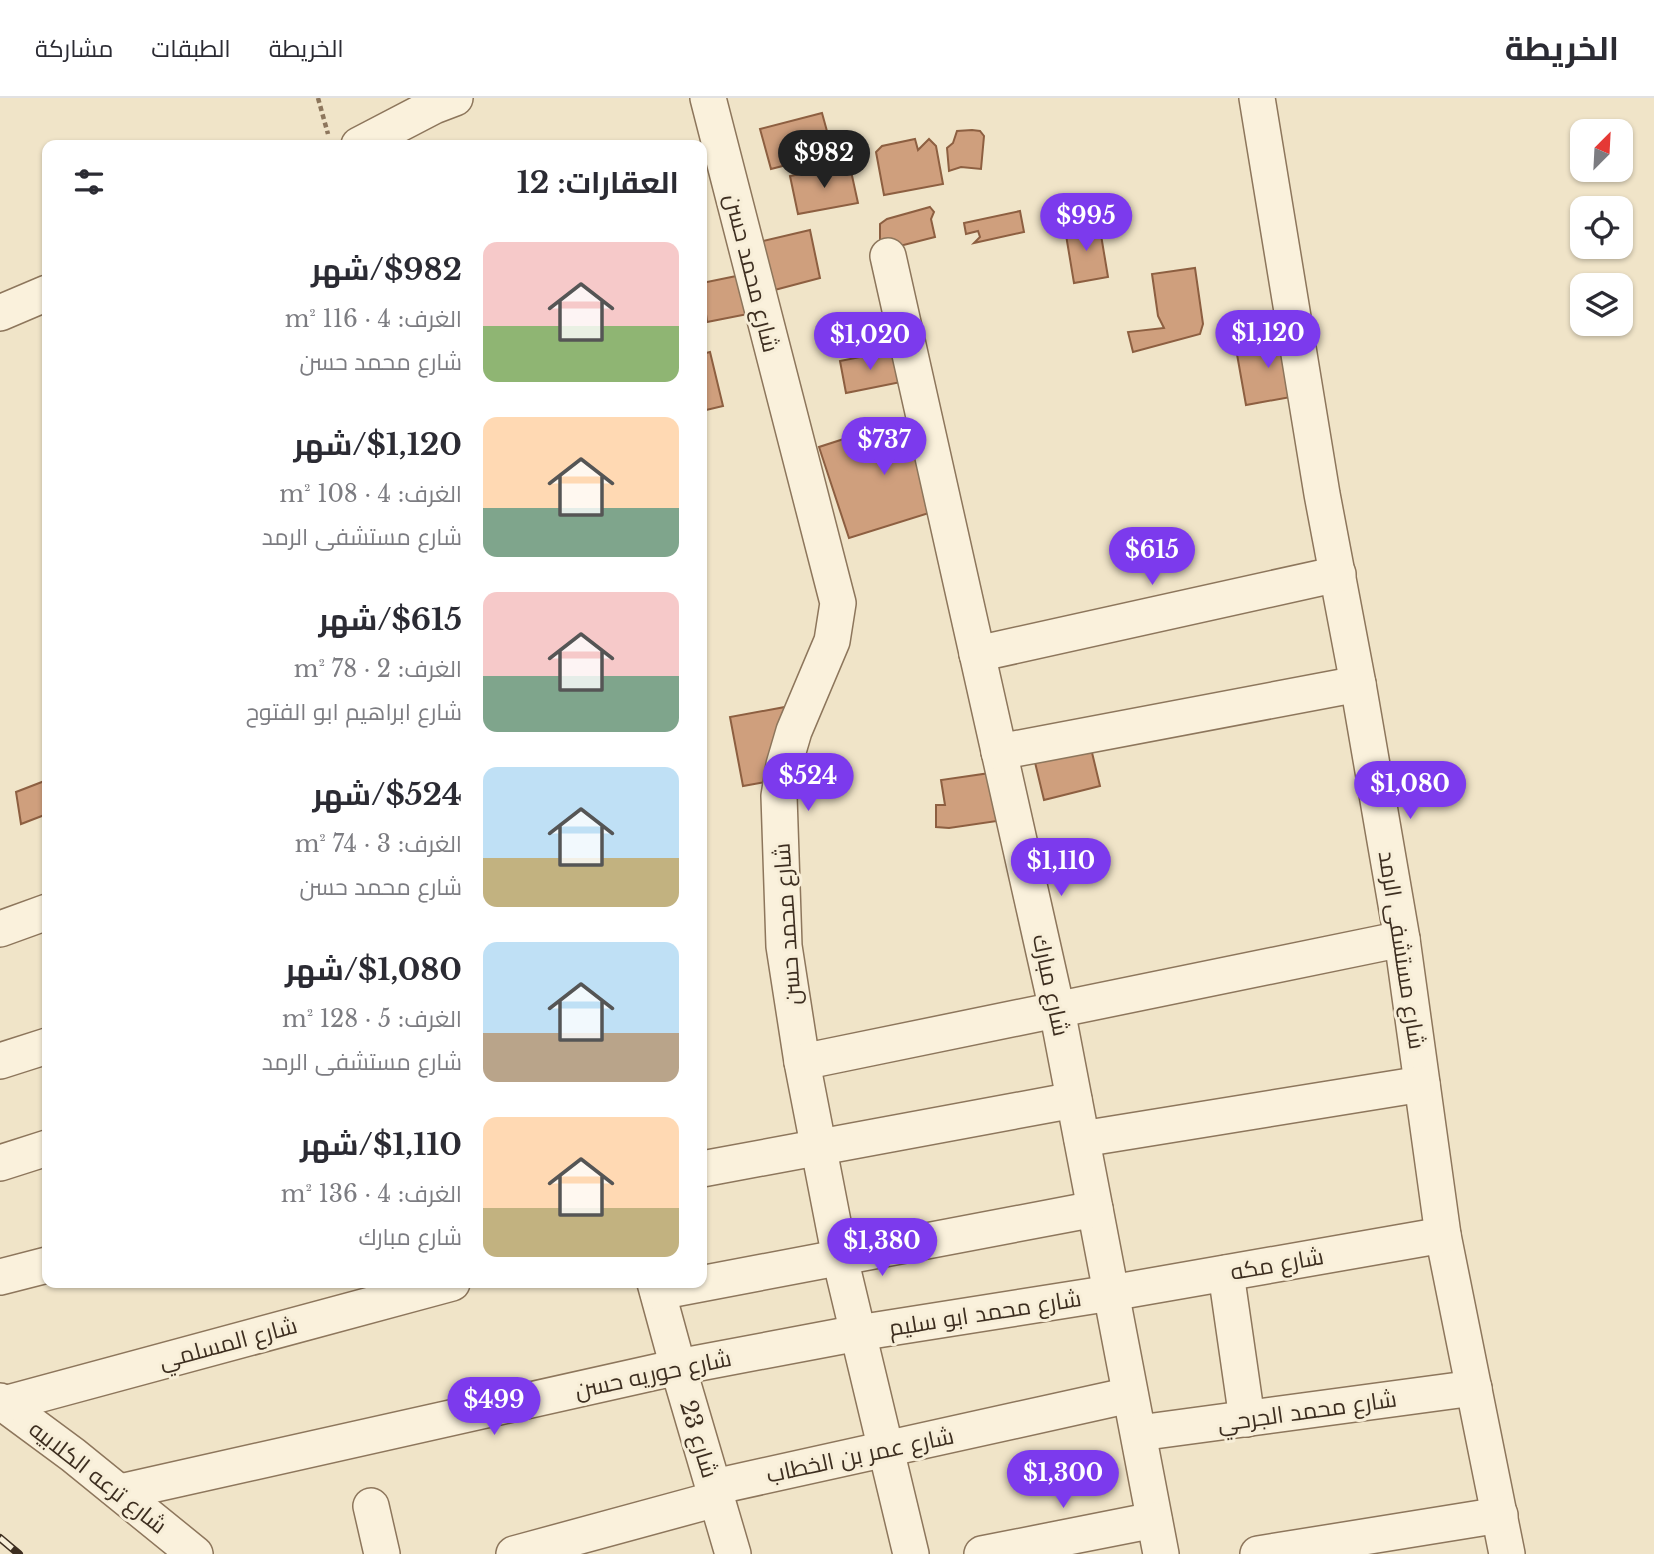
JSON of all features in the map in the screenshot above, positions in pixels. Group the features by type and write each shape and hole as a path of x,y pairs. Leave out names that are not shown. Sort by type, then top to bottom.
{"street":[{"path":"369,140 455,98"},
{"name":"شارع محمد حسن","path":"708,98 838,603 832,640 794,731 779,796 785,946 802,1062 840,1258 911,1554"},
{"name":"شارع مستشفى الرمد","path":"1257,98 1322,494 1402,939 1443,1235 1507,1554"},
{"name":"شارع مبارك","path":"888,256 1057,1010 1161,1554"},
{"path":"0,313 42,295"},
{"path":"977,654 1338,574"},
{"path":"999,752 1358,684"},
{"path":"0,929 42,914"},
{"path":"802,1062 1402,939"},
{"path":"0,1061 42,1048"},
{"path":"1082,1139 1422,1084"},
{"path":"707,1167 1074,1100"},
{"path":"0,1163 42,1150"},
{"path":"707,1279 840,1258 1095,1209"},
{"name":"شارع مكه","path":"1111,1293 1443,1235"},
{"path":"0,1277 42,1266"},
{"path":"1226,1273 1247,1419"},
{"name":"شارع المسلمي","path":"2,1402 433,1288"},
{"name":"شارع 23","path":"657,1288 733,1554"},
{"name":"شارع محمد ابو سليم","path":"858,1333 1111,1293"},
{"name":"شارع حوريه حسن","path":"120,1492 678,1367 858,1333"},
{"name":"شارع محمد الجرحي","path":"1139,1433 1474,1388"},
{"name":"شارع عمر بن الخطاب","path":"514,1554 551,1549 715,1493 886,1449 1130,1395"},
{"name":"شارع ترعه الكلابيه","path":"2,1402 120,1492 195,1554"},
{"path":"371,1506 382,1554"},
{"path":"1258,1554 1500,1515"},
{"path":"982,1554 1154,1520"}],"path":[{"path":"318,98 330,140"}],"building":[{"path":"822,113 833,153 771,169 760,129"},
{"path":"957,131 980,131 984,136 981,169 961,167 949,171 947,148 953,143"},
{"path":"915,139 918,150 929,139 936,146 943,184 884,195 876,152 882,146"},
{"path":"843,166 851,171 858,203 798,214 790,176"},
{"path":"930,207 934,212 931,219 935,237 888,249 880,245 880,224 887,219"},
{"path":"1020,211 1024,232 974,243 980,237 978,231 966,234 964,223"},
{"path":"1099,223 1108,277 1074,283 1065,229"},
{"path":"810,230 820,278 767,292 755,243"},
{"path":"1195,268 1203,324 1200,334 1133,352 1128,332 1164,328 1158,316 1152,274"},
{"path":"751,273 758,312 707,322 707,282"},
{"path":"1291,335 1302,395 1246,405 1235,343 1266,338 1271,355 1280,350 1273,339"},
{"path":"895,350 901,382 846,393 840,361"},
{"path":"710,352 723,406 707,410 707,353"},
{"path":"918,415 948,507 849,538 819,447"},
{"path":"785,707 798,776 743,786 730,717"},
{"path":"1089,740 1100,786 1044,800 1033,754"},
{"path":"997,772 1004,820 949,828 936,827 936,805 945,805 941,780"},
{"path":"42,782 42,816 21,824 16,792"}],"railway":[{"path":"0,1538 19,1554"}]}
